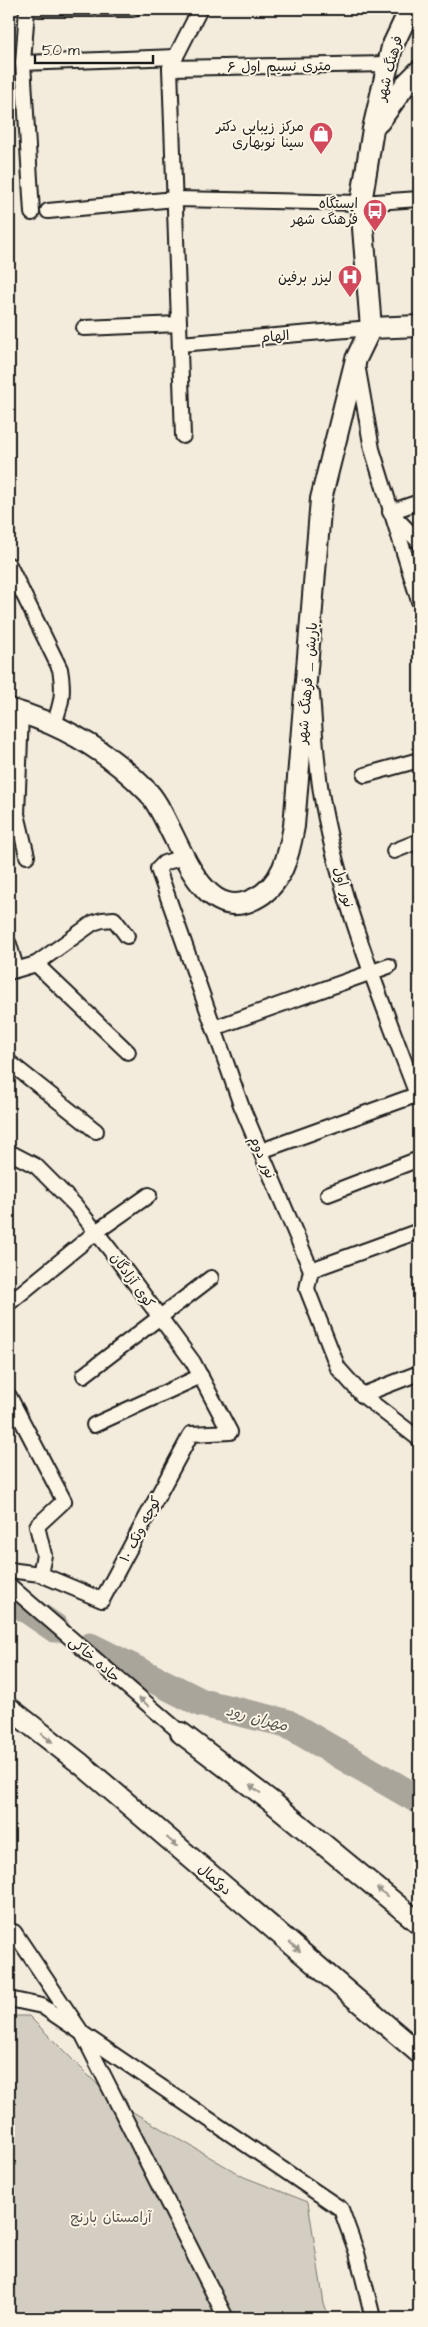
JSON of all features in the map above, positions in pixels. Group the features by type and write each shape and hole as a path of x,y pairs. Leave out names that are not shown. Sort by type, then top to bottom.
{"main road":[{"name":"فرهنگ شهر","path":"373,130 392,47 410,9"},
{"path":"416,9 419,14"},
{"path":"419,71 406,84 373,130 361,203 371,328 419,326"},
{"name":"باریش _ فرهنگ شهر","path":"15,711 54,724 101,751 149,793 167,822 189,869 212,895 223,903 243,905 263,895 278,878 289,855 294,826 309,664 321,499 356,359 371,328"},
{"name":"دوکمال","path":"9,1708 81,1764 419,2053"},
{"path":"181,1733 272,1802 419,1923"}],"street":[{"path":"27,9 23,63 32,212"},
{"path":"38,9 133,10"},
{"path":"183,436 175,199 173,63 200,9"},
{"name":"۶ متری نسیم اول","path":"23,63 388,64"},
{"path":"48,211 175,199 361,203 419,199"},
{"path":"84,328 179,324"},
{"name":"الهام","path":"180,344 371,328"},
{"path":"356,359 372,449 419,602"},
{"path":"390,512 419,502"},
{"path":"390,512 419,542"},
{"path":"9,564 60,669 63,699 54,724"},
{"name":"نور اول","path":"309,664 323,804 340,873 372,972 419,1096"},
{"path":"15,711 17,814 27,856"},
{"path":"365,775 419,760"},
{"path":"394,851 419,841"},
{"name":"نور دوم","path":"183,857 164,863 158,870 241,1105 311,1270 307,1289 338,1368 362,1395 419,1439"},
{"path":"9,944 12,970 36,964 93,923 102,920 114,919 127,936"},
{"path":"36,964 128,1052"},
{"path":"214,1028 389,966"},
{"path":"9,1062 96,1131"},
{"path":"261,1151 419,1096"},
{"name":"کوی آزادگان","path":"9,1152 36,1166 75,1205 160,1317 201,1376 230,1432"},
{"path":"328,1194 419,1158"},
{"path":"9,1303 96,1232 149,1195"},
{"path":"311,1270 419,1231"},
{"path":"84,1375 211,1278"},
{"path":"362,1395 419,1372"},
{"path":"94,1425 201,1376"},
{"path":"9,1396 64,1501 37,1526 44,1555 40,1574 9,1570"},
{"name":"کوچه ونک ۱۰","path":"40,1574 102,1600 191,1434 230,1432"},
{"name":"جاده خاکی","path":"9,1585 181,1733"},
{"path":"9,1931 14,1932 82,2033 226,2318"},
{"path":"9,1999 42,2006 341,2208 357,2253 373,2318"}],"green space":[{"name":"آرامستان بارنج","path":"9,2016 29,2016 114,2101 244,2177 308,2202 324,2304 330,2318 9,2318"}],"waterway":[{"name":"مهران رود","path":"9,1601 14,1600 55,1628"},
{"name":"مهران رود","path":"90,1647 202,1703 286,1723 419,1800"}],"place":[{"name":"مرکز زیبایی دکتر سینا نوبهاری","path":"321,155"},
{"name":"ایستگاه فرهنگ شهر","path":"375,232"},
{"name":"لیزر برفین","path":"350,298"}]}
